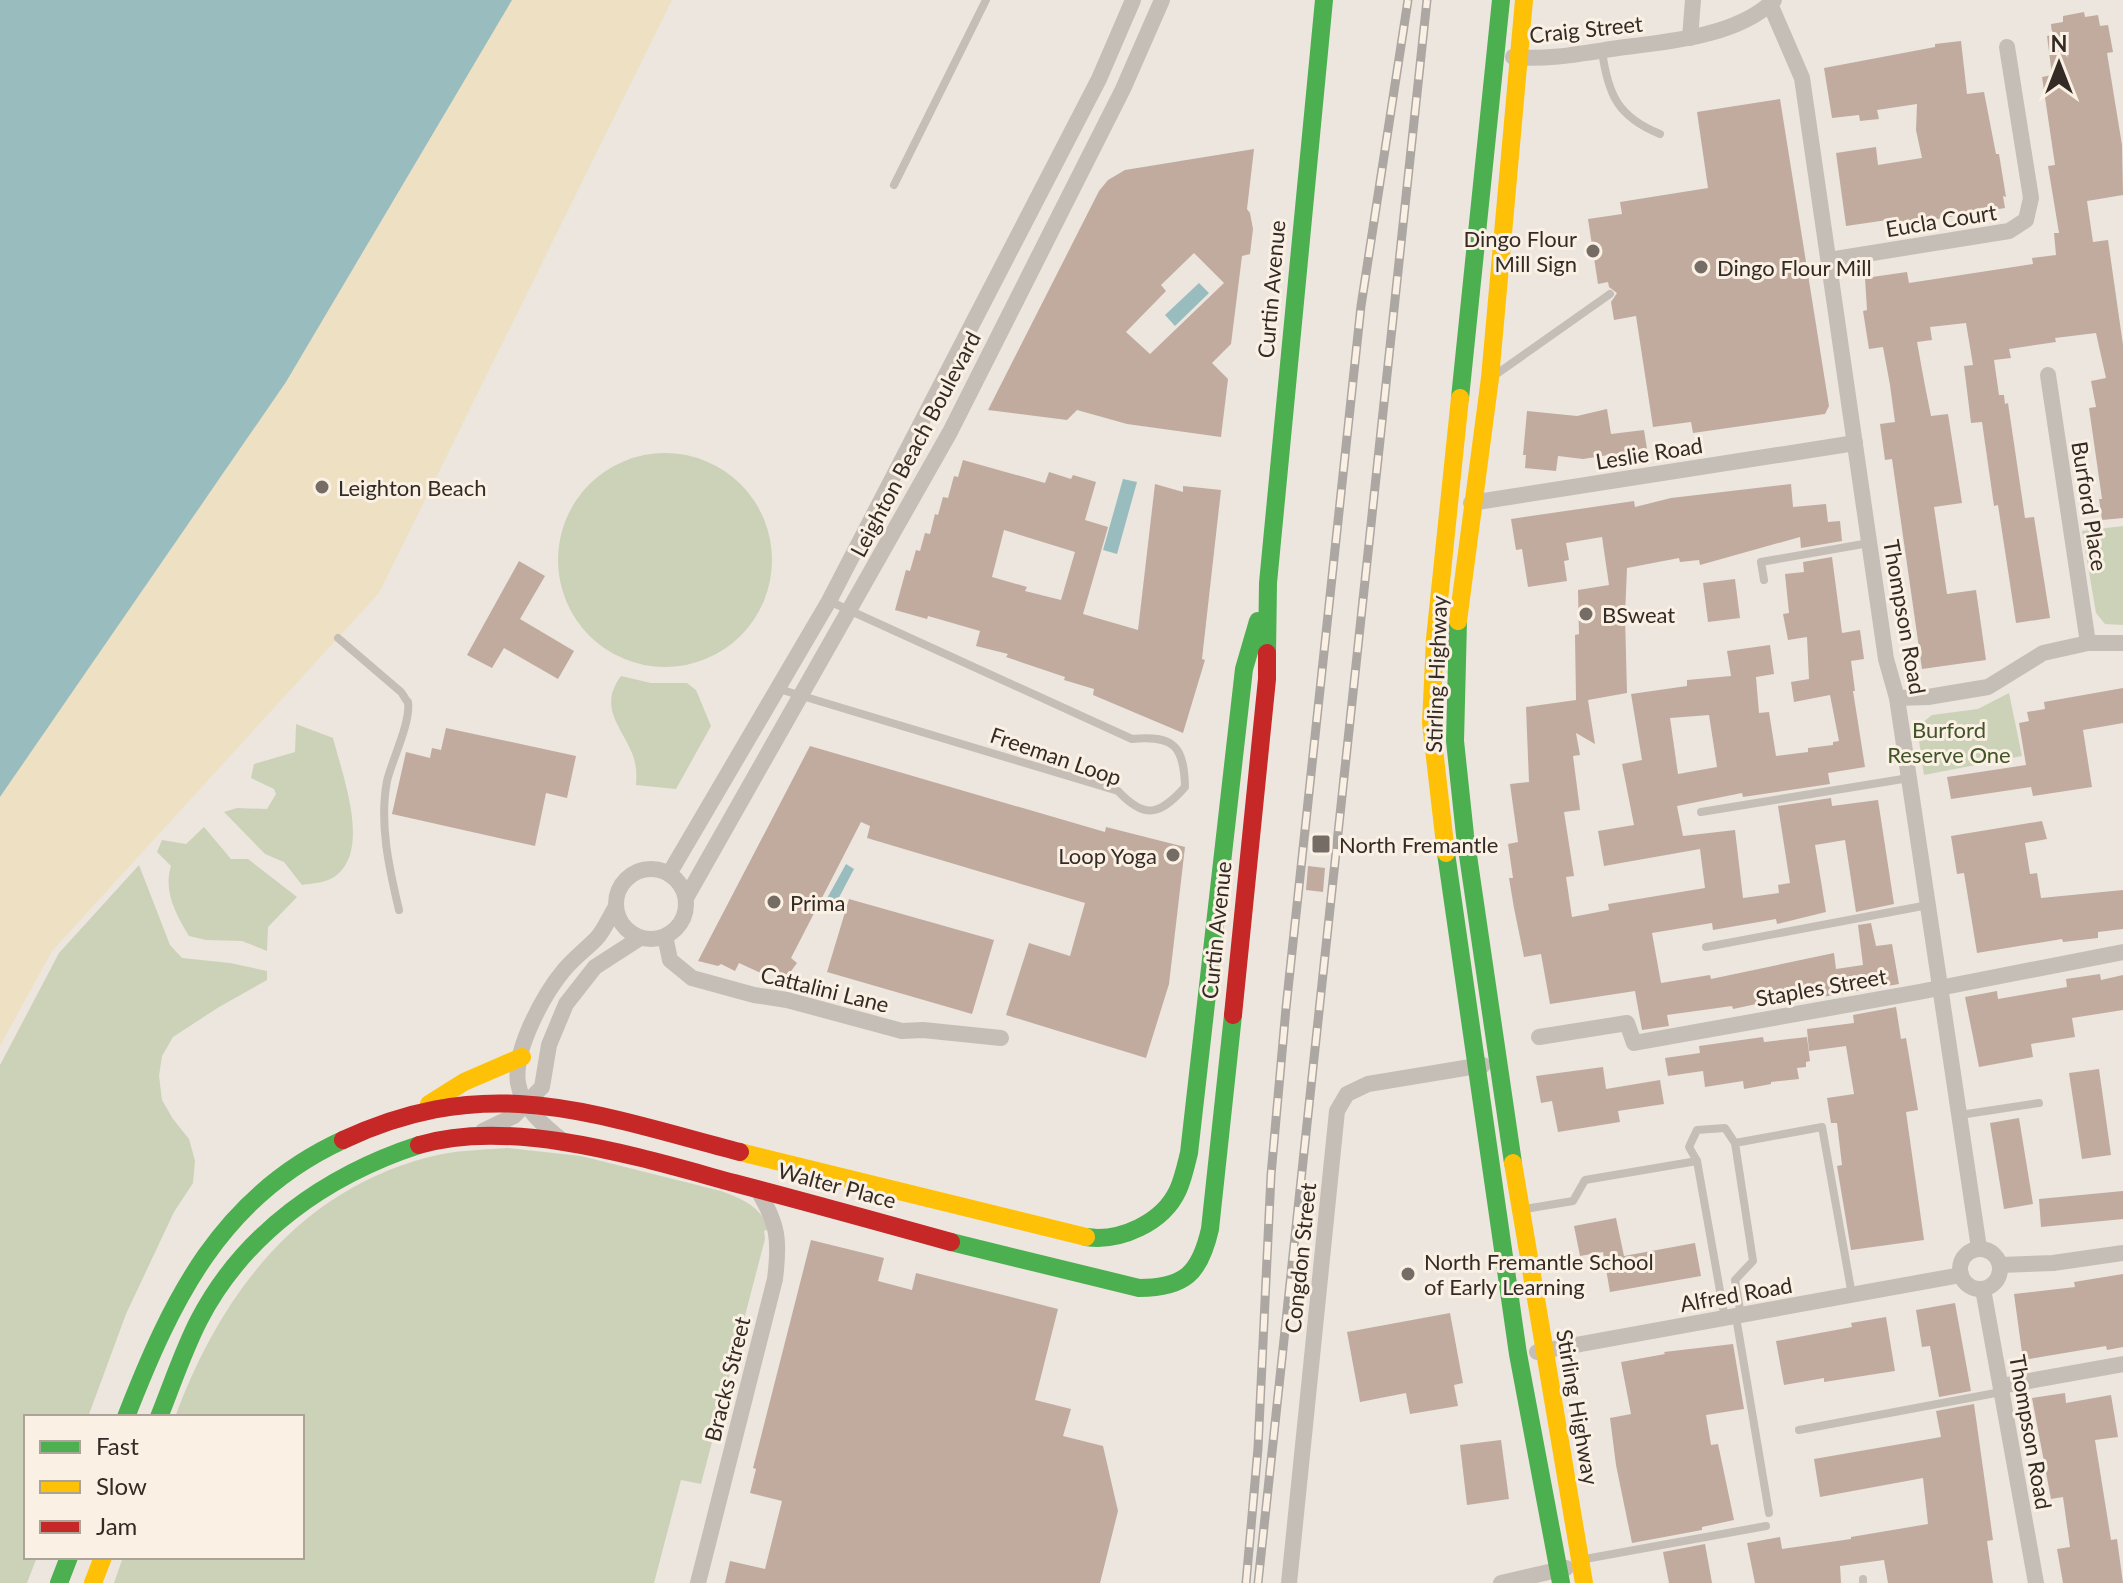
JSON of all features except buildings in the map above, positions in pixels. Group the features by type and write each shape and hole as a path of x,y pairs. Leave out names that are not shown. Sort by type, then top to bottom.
{"main road":[{"name":"Curtin Avenue","path":"1190,1276 1200,1263 1209,1239 1213,1211 1267,679 1268,583 1324,0"},
{"name":"Stirling Highway","path":"1501,0 1435,639 1431,723 1438,797 1518,1354 1560,1576"},
{"name":"Stirling Highway","path":"1524,0 1490,378 1458,624 1455,741 1463,821 1520,1210 1581,1569"},
{"name":"Curtin Avenue","path":"1144,1226 1172,1201 1179,1189 1189,1153 1244,669 1268,583"},
{"path":"127,1415 154,1346 183,1288 208,1250 233,1221 276,1181 317,1153 359,1131 420,1111 464,1082 522,1057"},
{"name":"Walter Place","path":"420,1111 476,1103 526,1103 626,1120 731,1150 1091,1238 1122,1236 1144,1226"},
{"name":"Walter Place","path":"160,1415 192,1336 214,1294 249,1248 285,1215 317,1190 359,1166 429,1142 468,1135 564,1142 647,1160 1139,1288 1173,1286 1190,1276"},
{"path":"59,1583 68,1559"},
{"path":"93,1583 102,1559"}],"street":[{"name":"Leighton Beach Boulevard","path":"669,874 829,601 1099,79 1133,0"},
{"name":"Leighton Beach Boulevard","path":"686,898 950,432 1123,89 1162,0"},
{"path":"1690,38 1693,0"},
{"name":"Craig Street","path":"1496,55 1547,57 1690,38 1747,19 1772,2"},
{"name":"Thompson Road","path":"1772,2 1802,78 1886,659 1897,698 1979,1248"},
{"name":"Eucla Court","path":"1829,260 2009,231 2026,220 2031,198 2007,47"},
{"name":"Burford Place","path":"2048,375 2088,643"},
{"name":"Leslie Road","path":"1449,504 1474,503 1855,443"},
{"path":"1897,698 1928,697 1988,687 2043,653 2088,643 2123,643"},
{"path":"564,1142 539,1121 526,1103 518,1082 526,1037 547,993 580,951 597,938 615,908 618,890 630,875 641,870 659,870 669,874 680,885 686,898 682,920 675,930 653,939 640,938 628,931 615,908"},
{"name":"Cattalini Lane","path":"665,936 670,960 692,978 902,1031 923,1030 1001,1038"},
{"path":"468,1135 514,1116 542,1087 549,1045 566,1004 595,967 640,938"},
{"name":"Staples Street","path":"1539,1037 1627,1023 1634,1043 2123,952"},
{"name":"Congdon Street","path":"1289,1583 1337,1111 1347,1094 1368,1084 1498,1063"},
{"name":"Bracks Street","path":"698,1583 775,1279 778,1233 770,1210 757,1189"},
{"path":"1979,1248 1995,1255 2000,1265 1994,1284 1983,1289 1969,1286 1961,1275 1963,1257 1979,1248"},
{"path":"2000,1265 2053,1263 2123,1253"},
{"name":"Alfred Road","path":"1518,1354 1961,1275"},
{"name":"Thompson Road","path":"1983,1289 2036,1583"},
{"path":"2001,1389 2123,1364"},
{"path":"1501,1583 1560,1576 1581,1569"}],"lane":[{"path":"894,185 986,0"},
{"path":"1602,51 1608,81 1618,105 1637,125 1660,134"},
{"path":"1099,79 1123,89"},
{"path":"1463,377 1490,378 1610,294"},
{"path":"1764,580 1761,562 1869,543"},
{"name":"Freeman Loop","path":"777,688 1118,791 1131,805 1151,811 1168,806 1185,787 1184,761 1173,745 1156,737 1132,739 829,601"},
{"path":"338,638 401,692 408,702 384,805 385,838 399,910"},
{"path":"1701,812 1909,778"},
{"path":"1706,947 1928,905"},
{"path":"1959,1115 2039,1103"},
{"path":"1735,1143 1822,1127 1852,1296"},
{"path":"1734,1317 1735,1280 1753,1261 1735,1143 1725,1128 1697,1130 1689,1147 1697,1161 1734,1317 1769,1513"},
{"path":"1520,1210 1573,1201 1585,1180 1697,1161"},
{"path":"1799,1430 2001,1389"},
{"path":"1581,1569 1766,1526"}],"green space":[{"path":"665,453 706,461 741,484 764,519 772,560 764,601 741,636 706,659 665,667 624,659 589,636 566,601 558,560 566,519 589,484 624,461"},
{"path":"2123,526 2123,625 2105,624 2096,613 2082,531"},
{"path":"621,676 651,683 687,683 696,690 711,726 676,789 636,785 633,757 611,707 614,687"},
{"name":"Burford Reserve One","path":"2009,693 2022,756 1924,775 1917,727 1932,715 1978,709"},
{"path":"296,724 333,738 347,789 353,828 347,862 338,874 325,881 302,885 284,862 265,854 224,812 237,808 267,809 276,794 274,789 251,778 254,764 295,752"},
{"path":"204,827 231,859 248,859 297,897 268,927 267,951 242,941 189,936 180,920 170,894 171,866 157,852 162,840 186,844"},
{"path":"139,865 170,945 182,958 267,971 267,980 173,1037 162,1056 159,1076 162,1100 189,1139 195,1161 193,1183 174,1212 126,1314 89,1415 24,1415 24,1559 36,1559 27,1583 0,1583 0,1065 59,953"},
{"path":"508,1148 581,1156 721,1191 750,1205 766,1221 769,1229 764,1231 765,1239 701,1484 681,1480 654,1583 114,1583 122,1559 304,1559 304,1415 176,1415 193,1372 241,1290 270,1254 303,1222 340,1195 382,1173 429,1157"}],"sand":[{"name":"Leighton Beach","path":"512,0 672,0 379,593 52,951 0,1046 0,797 286,382"}],"water":[{"path":"0,0 512,0 286,382 0,797"},
{"path":"1199,283 1209,293 1175,326 1165,315"},
{"path":"1123,479 1137,482 1117,554 1103,550"},
{"path":"846,864 854,869 834,907 825,902"}],"railway":[{"path":"1246,1583 1258,1448 1271,1175 1286,1008 1361,306 1408,0"},
{"path":"1258,1583 1427,0"}],"traffic: fast":[{"path":"1267,653 1268,583 1324,0"},
{"path":"1460,398 1501,0"},
{"path":"1086,1237 1126,1233 1151,1221 1171,1202 1184,1172 1189,1153 1244,669 1258,621"},
{"path":"1458,621 1455,741 1465,835 1513,1163"},
{"path":"1446,853 1518,1354 1561,1583"},
{"path":"951,1242 1139,1288 1168,1285 1188,1275 1201,1257 1210,1229 1233,1015"},
{"path":"127,1415 162,1332 206,1255 233,1221 264,1190 301,1163 343,1140"},
{"path":"160,1415 199,1320 239,1260 291,1211 321,1191 352,1173 419,1145"},
{"path":"59,1583 68,1559"}],"traffic: slow":[{"path":"1458,621 1490,378 1524,0"},
{"path":"1446,853 1431,723 1435,639 1460,398"},
{"path":"429,1104 464,1082 522,1057"},
{"path":"740,1152 1086,1237"},
{"path":"1513,1163 1584,1583"},
{"path":"93,1583 102,1559"}],"traffic: jam":[{"path":"1233,1015 1267,679 1267,653"},
{"path":"343,1140 397,1119 447,1107 495,1103 589,1113 740,1152"},
{"path":"419,1145 455,1138 495,1136 577,1144 659,1163 951,1242"}],"place":[{"name":"Dingo Flour Mill Sign","path":"1593,251"},
{"name":"Dingo Flour Mill","path":"1701,267"},
{"name":"Leighton Beach","path":"322,487"},
{"name":"BSweat","path":"1586,614"},
{"name":"North Fremantle","path":"1321,844"},
{"name":"Loop Yoga","path":"1173,855"},
{"name":"Prima","path":"774,902"},
{"name":"North Fremantle School of Early Learning","path":"1408,1274"}]}
